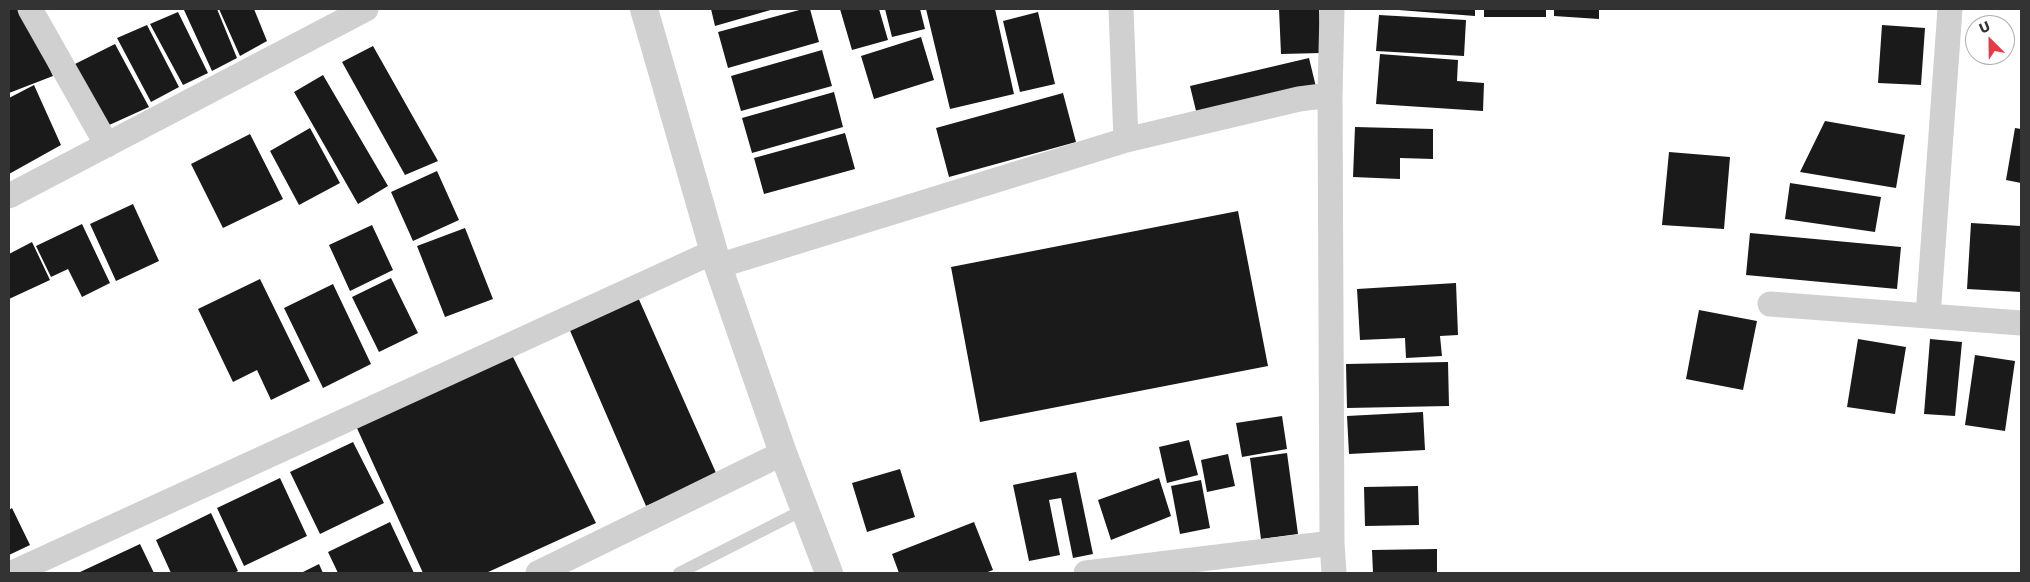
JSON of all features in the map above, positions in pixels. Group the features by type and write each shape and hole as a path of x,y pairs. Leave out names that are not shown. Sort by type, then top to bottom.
{"street":[{"path":"30,9 107,145"},
{"path":"9,196 366,9"},
{"path":"644,9 715,259 783,453 829,573"},
{"path":"1122,9 1126,140"},
{"path":"1332,9 1330,95 1332,543 1334,573"},
{"path":"1928,316 1950,9"},
{"path":"12,573 49,566 715,259 1126,140 1299,99 1330,95"},
{"path":"1770,304 2021,323"},
{"path":"538,573 783,453"},
{"path":"1086,573 1332,543"}],"lane":[{"path":"679,573 805,509"}],"building":[{"path":"9,9 22,9 53,76 9,93"},
{"path":"217,9 237,58 212,71 184,10"},
{"path":"219,9 254,9 267,41 240,56"},
{"path":"711,9 774,9 715,26"},
{"path":"803,9 810,9 819,42 728,68 718,32"},
{"path":"840,9 879,9 888,40 852,50"},
{"path":"885,9 920,9 925,29 892,37"},
{"path":"926,9 995,9 1014,94 950,109"},
{"path":"1279,9 1319,9 1321,53 1281,54"},
{"path":"1386,9 1475,9 1475,16"},
{"path":"1484,9 1546,9 1546,17 1484,17"},
{"path":"1554,9 1599,9 1599,19 1554,16"},
{"path":"178,12 208,73 183,85 150,24"},
{"path":"1038,12 1055,84 1020,92 1003,21"},
{"path":"1379,15 1466,20 1464,56 1376,51"},
{"path":"147,25 179,87 151,102 117,38"},
{"path":"1882,25 1925,28 1921,85 1878,83"},
{"path":"921,37 934,80 874,99 861,56"},
{"path":"115,44 149,107 107,126 73,65"},
{"path":"373,46 438,161 405,175 342,62"},
{"path":"822,50 832,86 741,111 731,76"},
{"path":"1380,54 1458,60 1457,81 1484,83 1483,111 1376,104"},
{"path":"1309,58 1316,87 1197,115 1190,86"},
{"path":"323,75 388,186 358,204 294,92"},
{"path":"34,85 61,145 9,174 9,98"},
{"path":"834,92 843,127 752,153 742,118"},
{"path":"1063,93 1076,142 949,177 936,128"},
{"path":"1825,121 1905,135 1896,188 1800,172"},
{"path":"1355,127 1433,129 1433,159 1400,158 1400,179 1353,177"},
{"path":"310,128 340,183 299,205 270,151"},
{"path":"2015,128 2021,129 2021,183 2006,180"},
{"path":"845,133 855,169 764,194 754,158"},
{"path":"250,134 283,199 223,228 191,164"},
{"path":"1669,152 1730,157 1724,229 1662,225"},
{"path":"437,171 459,220 413,241 391,192"},
{"path":"1790,183 1881,197 1875,232 1785,219"},
{"path":"133,204 159,261 116,281 90,224"},
{"path":"1238,211 1268,366 980,422 951,267"},
{"path":"1971,223 2021,226 2021,292 1967,289"},
{"path":"82,224 110,283 82,297 68,269 51,277 36,246"},
{"path":"372,225 393,270 350,291 329,245"},
{"path":"465,228 493,299 445,317 417,246"},
{"path":"1750,233 1901,247 1897,289 1746,275"},
{"path":"32,242 50,280 9,299 9,254"},
{"path":"391,278 418,333 379,352 352,297"},
{"path":"260,279 310,381 271,400 257,370 233,382 198,309"},
{"path":"1456,283 1458,335 1440,336 1442,356 1406,358 1405,338 1360,340 1357,289"},
{"path":"333,284 371,364 323,388 284,308"},
{"path":"637,295 717,475 646,506 568,326"},
{"path":"1699,310 1757,321 1743,390 1686,379"},
{"path":"1858,339 1906,347 1895,414 1847,407"},
{"path":"1930,339 1962,342 1955,416 1924,414"},
{"path":"512,355 596,523 486,573 423,573 356,426"},
{"path":"1975,355 2015,361 2005,431 1965,425"},
{"path":"1448,362 1449,406 1347,408 1346,364"},
{"path":"1423,412 1425,450 1349,454 1347,416"},
{"path":"1282,416 1287,449 1242,457 1236,423"},
{"path":"1189,440 1198,475 1167,483 1159,447"},
{"path":"353,442 384,503 320,534 290,472"},
{"path":"1287,453 1298,534 1261,539 1250,458"},
{"path":"1228,454 1235,486 1207,492 1201,460"},
{"path":"900,469 915,517 867,532 852,483"},
{"path":"1076,472 1093,554 1073,558 1061,498 1049,500 1060,555 1029,561 1013,485"},
{"path":"280,478 307,536 244,566 217,508"},
{"path":"1159,478 1171,516 1111,540 1098,500"},
{"path":"1201,480 1210,528 1180,534 1171,486"},
{"path":"1418,486 1419,525 1365,526 1364,487"},
{"path":"12,508 30,545 9,555 9,510"},
{"path":"211,513 238,571 234,573 171,573 156,540"},
{"path":"390,522 414,573 338,573 328,552"},
{"path":"974,522 993,570 985,573 899,573 892,554"},
{"path":"140,544 154,573 78,573"},
{"path":"1437,549 1437,573 1373,573 1372,550"},
{"path":"319,564 323,573 301,573"}]}
